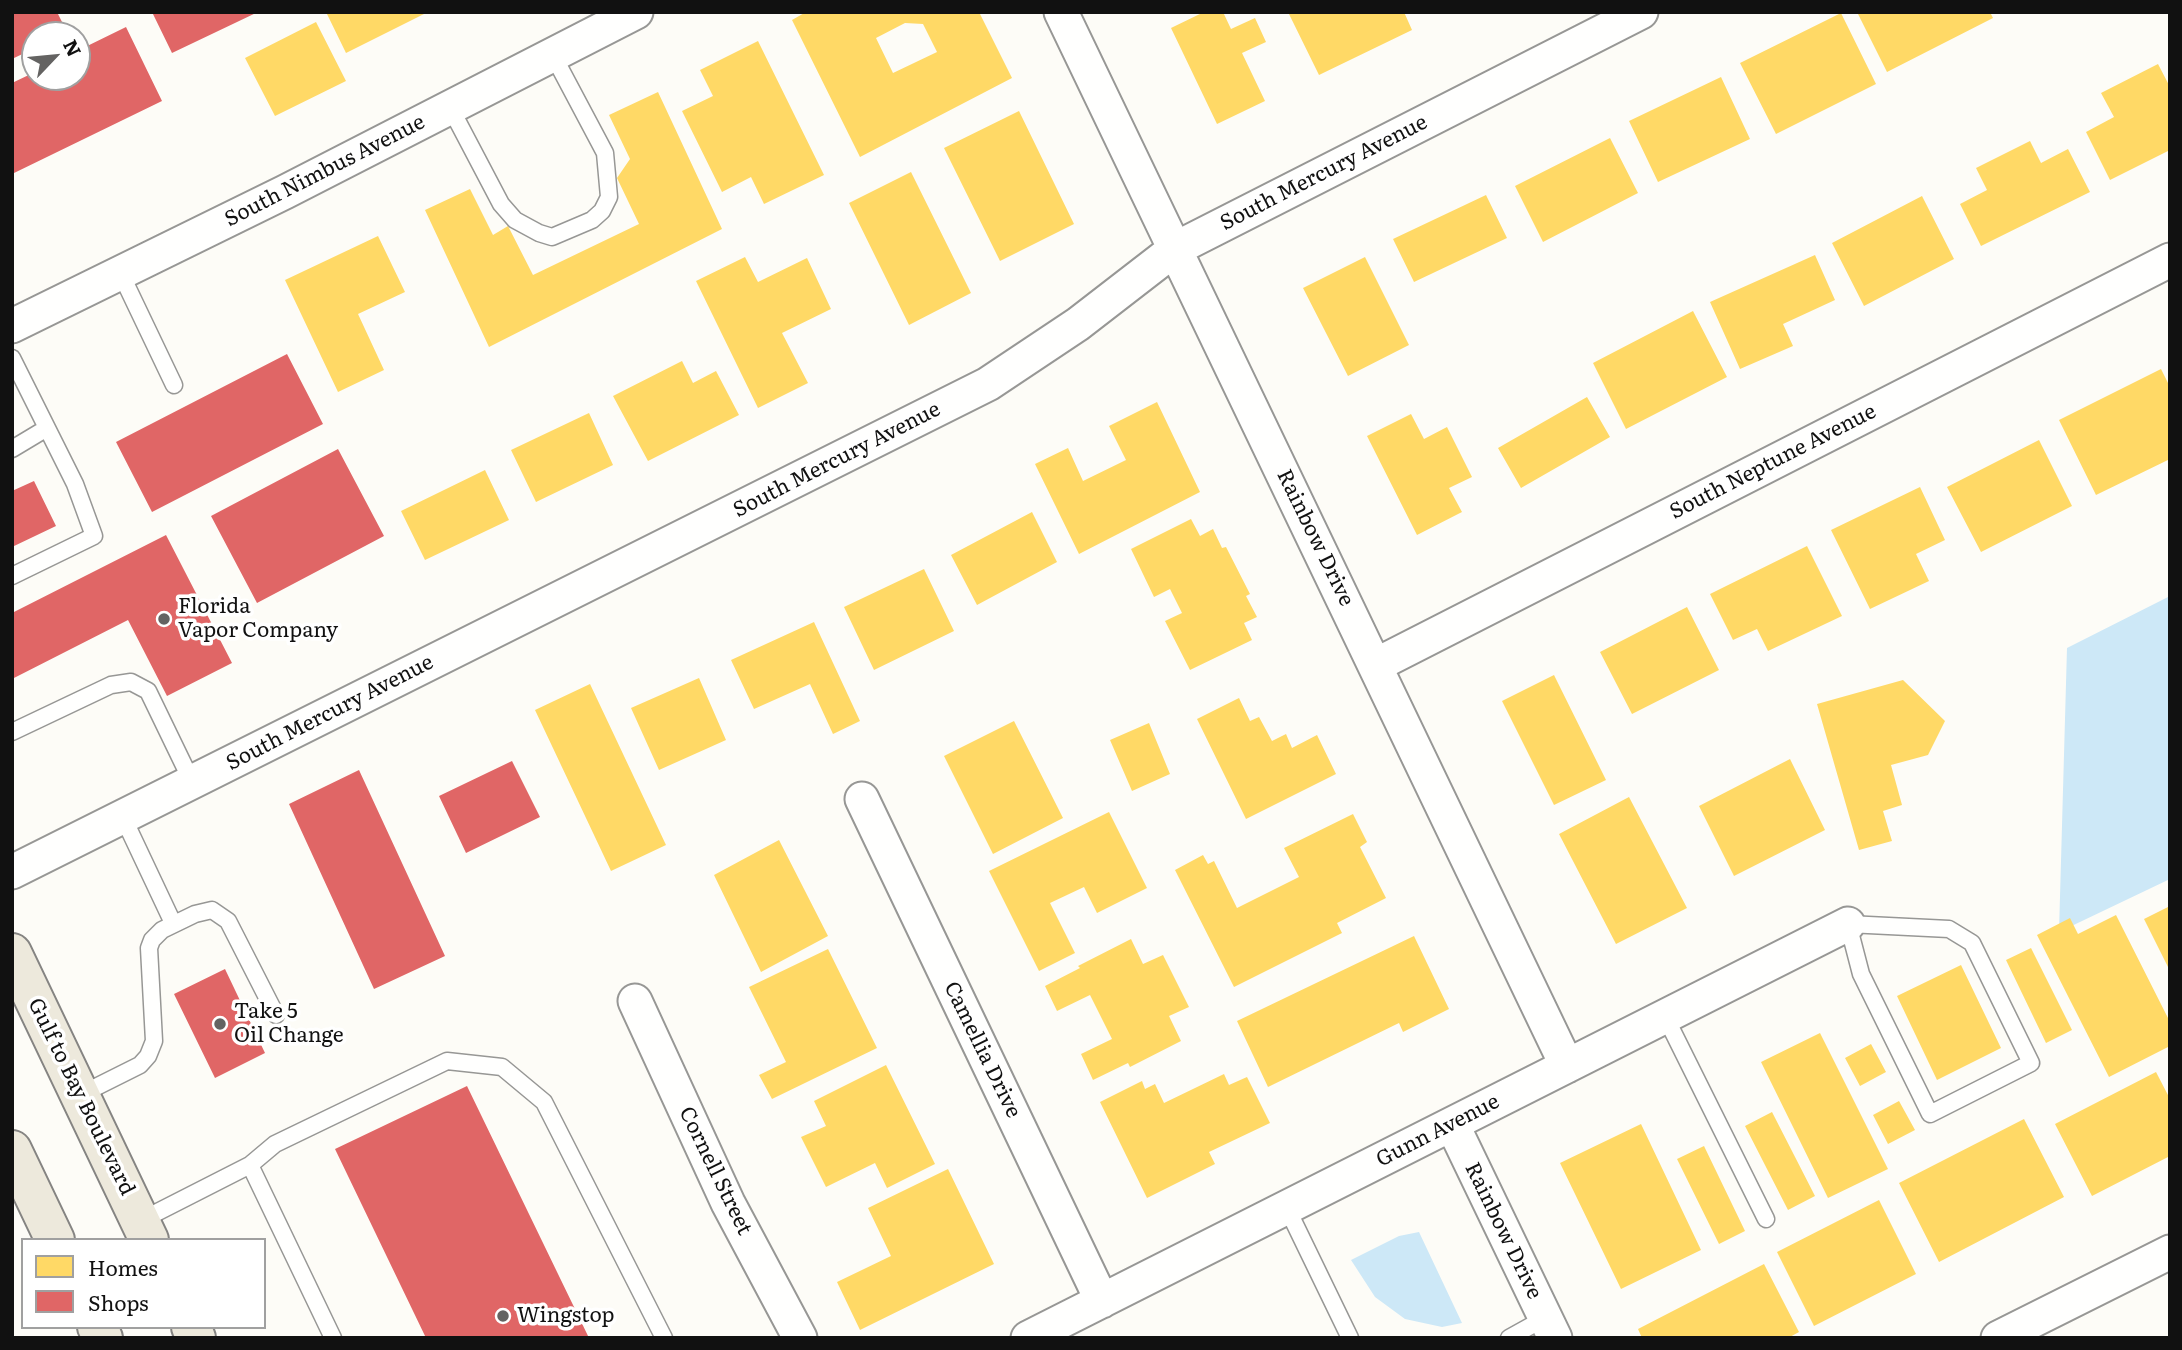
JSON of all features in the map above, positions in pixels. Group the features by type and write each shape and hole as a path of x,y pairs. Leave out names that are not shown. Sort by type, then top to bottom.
{"main road":[{"name":"Gulf to Bay Boulevard","path":"12,953 145,1230"},
{"path":"12,1150 54,1238"}],"street":[{"name":"South Nimbus Avenue","path":"12,326 121,274 636,12"},
{"name":"Rainbow Drive","path":"1061,12 1567,1066"},
{"name":"South Mercury Avenue","path":"12,872 988,384 1078,324 1175,249 1641,12"},
{"name":"South Neptune Avenue","path":"1376,664 2170,260"},
{"name":"Camellia Drive","path":"862,799 1102,1301"},
{"name":"Gunn Avenue","path":"1028,1338 1848,924"},
{"name":"Cornell Street","path":"635,1001 729,1203 800,1338"},
{"name":"Rainbow Drive","path":"1452,1124 1550,1328"},
{"path":"1998,1338 2170,1252"}],"lane":[{"path":"450,107 501,204 515,220 552,237 592,220 602,211 609,197 605,153 553,55"},
{"path":"121,274 174,384"},
{"path":"12,358 75,484 94,536 12,576"},
{"path":"12,449 47,428"},
{"path":"12,732 111,685 131,682 148,691 192,782"},
{"path":"123,817 173,923"},
{"path":"80,1095 140,1065 148,1056 154,1041 148,970 149,948 152,940 173,923 195,914 212,910 228,920 276,1015"},
{"path":"1848,924 1949,929 1972,943 2031,1063 1930,1114 1861,974 1848,924"},
{"path":"1665,1016 1766,1219"},
{"path":"145,1230 250,1165 275,1144 447,1061 502,1066 544,1102 664,1338"},
{"path":"250,1165 332,1338"},
{"path":"1287,1208 1350,1338"},
{"path":"1509,1338 1550,1328"}],"water":[{"path":"2170,596 2170,879 2059,932 2067,648"},
{"path":"1419,1232 1462,1323 1442,1327 1405,1319 1375,1297 1351,1260 1399,1236"}],"building: Homes":[{"path":"326,12 428,12 346,53"},
{"path":"806,12 979,12 1012,78 860,157 792,20","holes":["905,23 923,24 937,52 893,73 876,38"]},
{"path":"1204,12 1223,12 1231,29 1255,18 1266,42 1242,53 1265,101 1217,124 1171,28"},
{"path":"1288,12 1404,12 1412,30 1319,75"},
{"path":"1857,12 1990,12 1993,18 1887,72"},
{"path":"1841,13 1876,84 1776,134 1740,63"},
{"path":"316,22 346,81 275,116 245,58"},
{"path":"758,41 824,175 764,204 751,177 722,192 682,111 713,96 700,70"},
{"path":"2158,64 2170,87 2170,150 2110,180 2086,132 2114,117 2101,93"},
{"path":"1721,77 1750,139 1658,182 1629,121"},
{"path":"658,92 722,229 489,347 425,210 470,189 493,235 508,226 533,275 639,224 617,178 630,159 609,115"},
{"path":"1019,111 1074,224 1000,261 944,148"},
{"path":"1610,138 1638,193 1543,242 1515,186"},
{"path":"2030,141 2041,163 2068,149 2090,192 1981,246 1960,204 1987,190 1976,168"},
{"path":"911,172 971,293 909,325 849,203"},
{"path":"1486,195 1507,238 1414,282 1393,239"},
{"path":"1922,196 1954,259 1864,306 1832,243"},
{"path":"378,236 405,292 358,314 384,370 338,392 285,280"},
{"path":"1815,255 1835,300 1783,324 1793,346 1740,369 1710,302"},
{"path":"745,257 758,282 807,258 831,309 782,333 808,383 758,408 696,281"},
{"path":"1365,257 1409,345 1348,376 1303,288"},
{"path":"1693,311 1727,377 1626,429 1593,363"},
{"path":"682,361 693,383 716,371 739,415 648,461 613,396"},
{"path":"2161,369 2170,387 2170,459 2096,495 2059,420"},
{"path":"1587,397 1610,437 1521,488 1498,448"},
{"path":"1157,402 1200,492 1079,554 1035,464 1068,448 1083,481 1126,460 1109,426"},
{"path":"589,413 613,465 536,502 511,450"},
{"path":"1411,414 1424,439 1447,427 1472,477 1449,488 1462,512 1417,535 1367,436"},
{"path":"2039,440 2072,506 1981,552 1947,487"},
{"path":"485,470 509,520 425,560 401,511"},
{"path":"1920,487 1945,540 1916,554 1929,581 1870,609 1831,530"},
{"path":"1032,512 1057,562 977,605 951,555"},
{"path":"1191,519 1200,536 1213,529 1222,548 1226,547 1250,594 1246,596 1257,617 1244,623 1252,640 1190,670 1165,621 1182,613 1170,589 1154,597 1131,549"},
{"path":"1807,546 1842,616 1768,651 1757,629 1733,640 1710,594"},
{"path":"924,569 954,631 874,670 844,607"},
{"path":"1687,607 1719,670 1632,714 1600,652"},
{"path":"814,622 860,721 833,734 810,684 754,709 731,660"},
{"path":"1554,675 1606,780 1554,805 1502,701"},
{"path":"699,678 726,740 659,770 631,708"},
{"path":"1903,680 1945,721 1928,755 1891,765 1902,805 1883,811 1892,841 1859,850 1817,704"},
{"path":"590,684 666,845 611,871 535,710"},
{"path":"1239,698 1250,721 1259,717 1272,741 1286,734 1292,748 1317,735 1336,774 1246,819 1197,719"},
{"path":"1014,721 1063,818 993,854 944,756"},
{"path":"1149,723 1170,774 1132,791 1110,740"},
{"path":"1790,759 1825,830 1734,876 1699,806"},
{"path":"1629,797 1687,908 1616,944 1559,834"},
{"path":"1109,812 1147,888 1097,913 1084,887 1050,903 1075,953 1039,971 989,871"},
{"path":"1353,814 1367,842 1360,847 1386,898 1337,923 1342,933 1234,987 1175,870 1203,855 1208,864 1214,861 1237,908 1299,877 1284,848"},
{"path":"779,840 828,936 761,972 714,875"},
{"path":"2170,906 2170,971 2144,919"},
{"path":"2116,915 2170,1022 2170,1046 2109,1077 2037,935 2070,918 2078,934"},
{"path":"1414,936 1449,1009 1403,1032 1399,1023 1268,1087 1237,1021"},
{"path":"1131,939 1143,964 1163,955 1189,1007 1169,1016 1181,1041 1130,1067 1128,1063 1093,1080 1081,1054 1112,1039 1090,995 1057,1011 1045,986"},
{"path":"2031,948 2072,1030 2046,1043 2006,960"},
{"path":"828,949 877,1048 772,1099 759,1075 786,1062 749,987"},
{"path":"1961,965 2001,1048 1937,1080 1897,996"},
{"path":"1820,1033 1888,1169 1828,1198 1761,1062"},
{"path":"1871,1044 1886,1072 1860,1086 1845,1058"},
{"path":"886,1065 935,1164 887,1188 875,1163 826,1187 801,1137 826,1126 814,1101"},
{"path":"2156,1072 2170,1099 2170,1156 2092,1196 2055,1124"},
{"path":"1224,1074 1229,1085 1247,1077 1270,1123 1209,1152 1215,1164 1147,1198 1100,1102 1142,1081 1145,1089 1155,1084 1164,1103"},
{"path":"1899,1101 1915,1130 1888,1144 1873,1115"},
{"path":"1772,1112 1815,1196 1788,1210 1745,1126"},
{"path":"2024,1119 2064,1197 1939,1262 1899,1183"},
{"path":"1641,1124 1701,1250 1621,1289 1560,1163"},
{"path":"1704,1146 1745,1231 1719,1244 1677,1159"},
{"path":"948,1169 994,1264 860,1330 837,1282 891,1256 868,1208"},
{"path":"1879,1200 1916,1274 1814,1326 1777,1252"},
{"path":"1764,1264 1799,1332 1788,1338 1642,1338 1638,1329"}],"building: Shops":[{"path":"12,12 57,12 62,21 21,21 21,55 12,59"},
{"path":"152,12 258,12 172,53"},
{"path":"126,27 162,101 12,174 12,83 21,79 21,91 91,91 91,44"},
{"path":"287,354 323,424 152,512 116,442"},
{"path":"338,449 384,536 257,603 211,516"},
{"path":"34,481 56,526 12,547 12,491"},
{"path":"166,535 232,663 167,696 128,620 12,679 12,613"},
{"path":"512,761 540,817 466,853 439,796"},
{"path":"359,770 445,956 374,989 289,804"},
{"name":"Take 5 Oil Change","path":"225,969 265,1053 215,1078 174,994"},
{"path":"467,1086 589,1338 426,1338 335,1149"}],"place":[{"name":"Florida Vapor Company","path":"164,619"},
{"name":"Take 5 Oil Change","path":"220,1024"},
{"name":"Wingstop","path":"503,1316"}]}
